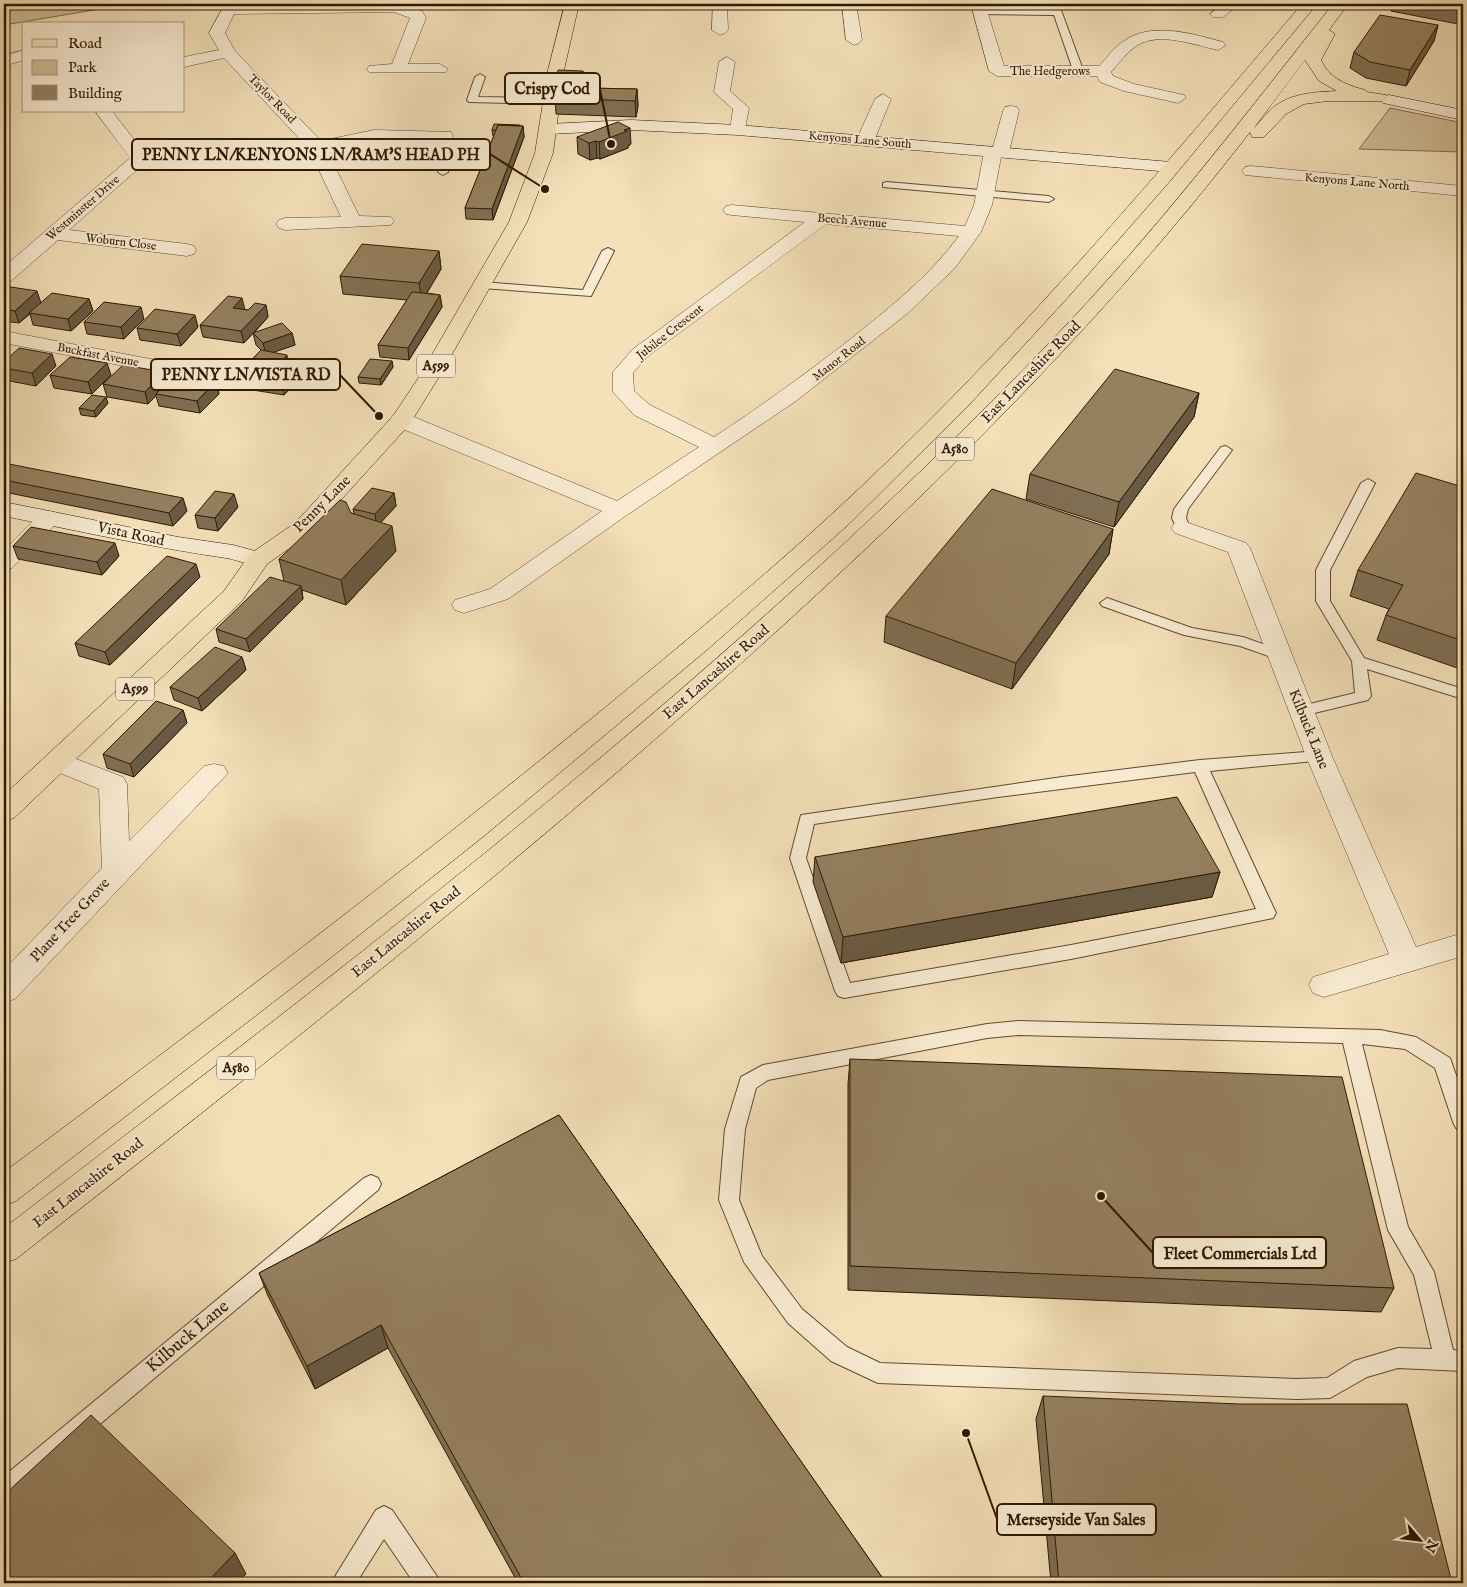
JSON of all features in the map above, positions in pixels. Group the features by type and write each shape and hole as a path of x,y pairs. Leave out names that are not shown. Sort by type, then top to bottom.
{"main road":[{"name":"A599","path":"549,129 551,101 572,4"},
{"name":"East Lancashire Road","path":"4,1191 321,951 505,806 786,568 906,457 1016,344 1093,259 1310,4"},
{"name":"East Lancashire Road","path":"4,1248 357,972 517,843 714,675 842,559 1050,354 1185,204 1342,4"},
{"path":"1342,4 1313,60 1317,71 1332,83 1348,90 1384,99"},
{"path":"1185,204 1280,110 1316,98 1384,99"},
{"name":"Penny Lane","path":"4,811 234,596 258,559 303,528 401,420 430,377 518,222 544,154 549,129"}],"street":[{"path":"720,4 720,30"},
{"path":"849,4 854,40"},
{"path":"1218,14 1233,4"},
{"path":"231,7 394,8 418,14 398,69"},
{"name":"Taylor Road","path":"231,7 217,34 228,53 318,147 353,222"},
{"name":"The Hedgerows","path":"979,8 997,71 1103,71 1133,41 1148,36 1204,37 1218,45"},
{"path":"185,62 228,53"},
{"path":"4,61 22,56"},
{"path":"726,62 721,89 724,95 741,108 738,130"},
{"path":"375,69 440,69"},
{"name":"The Hedgerows","path":"1103,71 1106,79 1152,99 1178,98"},
{"path":"865,141 883,99"},
{"path":"1384,99 1463,114"},
{"name":"Manor Road","path":"464,605 499,594 619,510 796,392 901,309 948,264 972,232 979,216 996,152 1011,111"},
{"name":"Westminster Drive","path":"4,277 140,159 104,112"},
{"name":"Kenyons Lane South","path":"549,129 631,125 738,130 1172,167"},
{"path":"318,147 374,135 448,134"},
{"name":"Kenyons Lane North","path":"1251,171 1463,191"},
{"name":"Beech Avenue","path":"732,210 972,232"},
{"name":"Jubilee Crescent","path":"716,447 642,410 624,392 623,372 640,354 822,218"},
{"path":"285,224 385,221"},
{"name":"Woburn Close","path":"54,234 187,250 204,245"},
{"name":"Buckfast Avenue","path":"4,337 213,377"},
{"path":"192,373 211,355"},
{"path":"401,420 619,510"},
{"name":"Vista Road","path":"4,509 178,544 232,552 258,559"},
{"path":"4,563 49,518"},
{"name":"Kilbuck Lane","path":"1183,528 1238,548 1319,756 1407,961"},
{"name":"Plane Tree Grove","path":"58,761 112,784 116,871"},
{"name":"Plane Tree Grove","path":"4,990 116,871 214,773"},
{"path":"1324,985 1463,945"}],"lane":[{"path":"979,8 1058,12 1078,70"},
{"path":"480,77 472,100 551,101"},
{"path":"443,172 448,134"},
{"path":"887,184 1049,199"},
{"path":"482,286 587,294 608,251"},
{"path":"1183,528 1179,518 1181,509 1226,450"},
{"path":"1302,711 1364,696 1359,661 1323,601 1323,570 1368,483"},
{"path":"1107,603 1189,632 1243,642 1280,655"},
{"path":"1359,661 1463,694"},
{"path":"1200,766 1267,913 1071,952 844,991 798,858 806,818 1112,775 1200,766 1319,756"},
{"path":"1351,1036 1398,1230 1424,1272 1454,1361 1398,1358 1362,1368 1330,1388 1297,1389 878,1373 839,1354 795,1316 754,1262 730,1200 735,1129 748,1083 763,1073 986,1031 1018,1028 1351,1036 1380,1037 1408,1042 1442,1063 1463,1122"},
{"name":"Kilbuck Lane","path":"4,1490 372,1184"},
{"path":"343,1583 384,1518 428,1583"}],"green space":[{"path":"4,4 103,4 106,8 4,25"},
{"path":"1390,108 1463,123 1463,152 1359,149"}],"building":[{"path":"1380,15 1438,25 1410,70 1370,62 1354,52"},
{"path":"558,70 583,71 580,82 587,82 585,88 637,89 635,101 555,98"},
{"path":"618,122 630,128 599,142 589,143 577,137"},
{"path":"494,124 520,125 498,125 496,130 492,130"},
{"path":"498,125 523,126 492,209 465,208"},
{"path":"362,244 439,251 419,283 340,276"},
{"path":"4,286 37,291 15,311 4,309"},
{"path":"412,292 440,295 408,348 378,345"},
{"path":"52,293 89,299 68,319 29,313"},
{"path":"228,296 242,298 233,308 248,310 255,303 266,305 241,331 200,325"},
{"path":"104,302 141,307 121,327 84,322"},
{"path":"155,309 195,315 177,334 137,328"},
{"path":"282,323 292,333 263,343 253,333"},
{"path":"19,348 52,354 32,373 4,368 4,362"},
{"path":"261,350 287,355 276,367 294,370 282,383 237,376"},
{"path":"70,357 107,363 88,382 50,375"},
{"path":"370,359 392,361 380,379 358,377"},
{"path":"123,365 164,372 145,392 103,384"},
{"path":"1115,369 1199,393 1119,502 1030,474"},
{"path":"175,374 216,381 197,401 156,394"},
{"path":"92,395 106,397 94,411 79,408"},
{"path":"4,463 183,498 169,513 4,480"},
{"path":"1416,473 1463,487 1463,641 1386,615 1403,585 1358,570"},
{"path":"372,488 394,493 375,514 353,509"},
{"path":"992,489 1113,529 1016,663 886,616"},
{"path":"215,491 234,494 215,518 195,515"},
{"path":"340,500 346,502 351,513 392,526 341,580 279,559"},
{"path":"31,527 115,543 97,562 13,546"},
{"path":"167,556 196,564 105,652 75,643"},
{"path":"270,577 301,586 246,639 216,629"},
{"path":"215,647 242,657 198,698 170,687"},
{"path":"156,701 183,710 130,764 103,754"},
{"path":"1177,797 1220,872 843,937 815,857"},
{"path":"850,1059 1342,1077 1394,1288 850,1266"},
{"path":"559,1115 886,1583 524,1583 381,1325 307,1366 259,1273"},
{"path":"1043,1396 1240,1404 1407,1404 1452,1583 1059,1583"},
{"path":"91,1415 235,1553 206,1583 4,1583 4,1495"}],"place":[{"name":"Crispy Cod","path":"611,144"},
{"name":"PENNY LN/KENYONS LN/RAM'S HEAD PH","path":"545,189"},
{"name":"PENNY LN/VISTA RD","path":"379,416"},
{"name":"Fleet Commercials Ltd","path":"1101,1196"},
{"name":"Merseyside Van Sales","path":"966,1433"}]}
